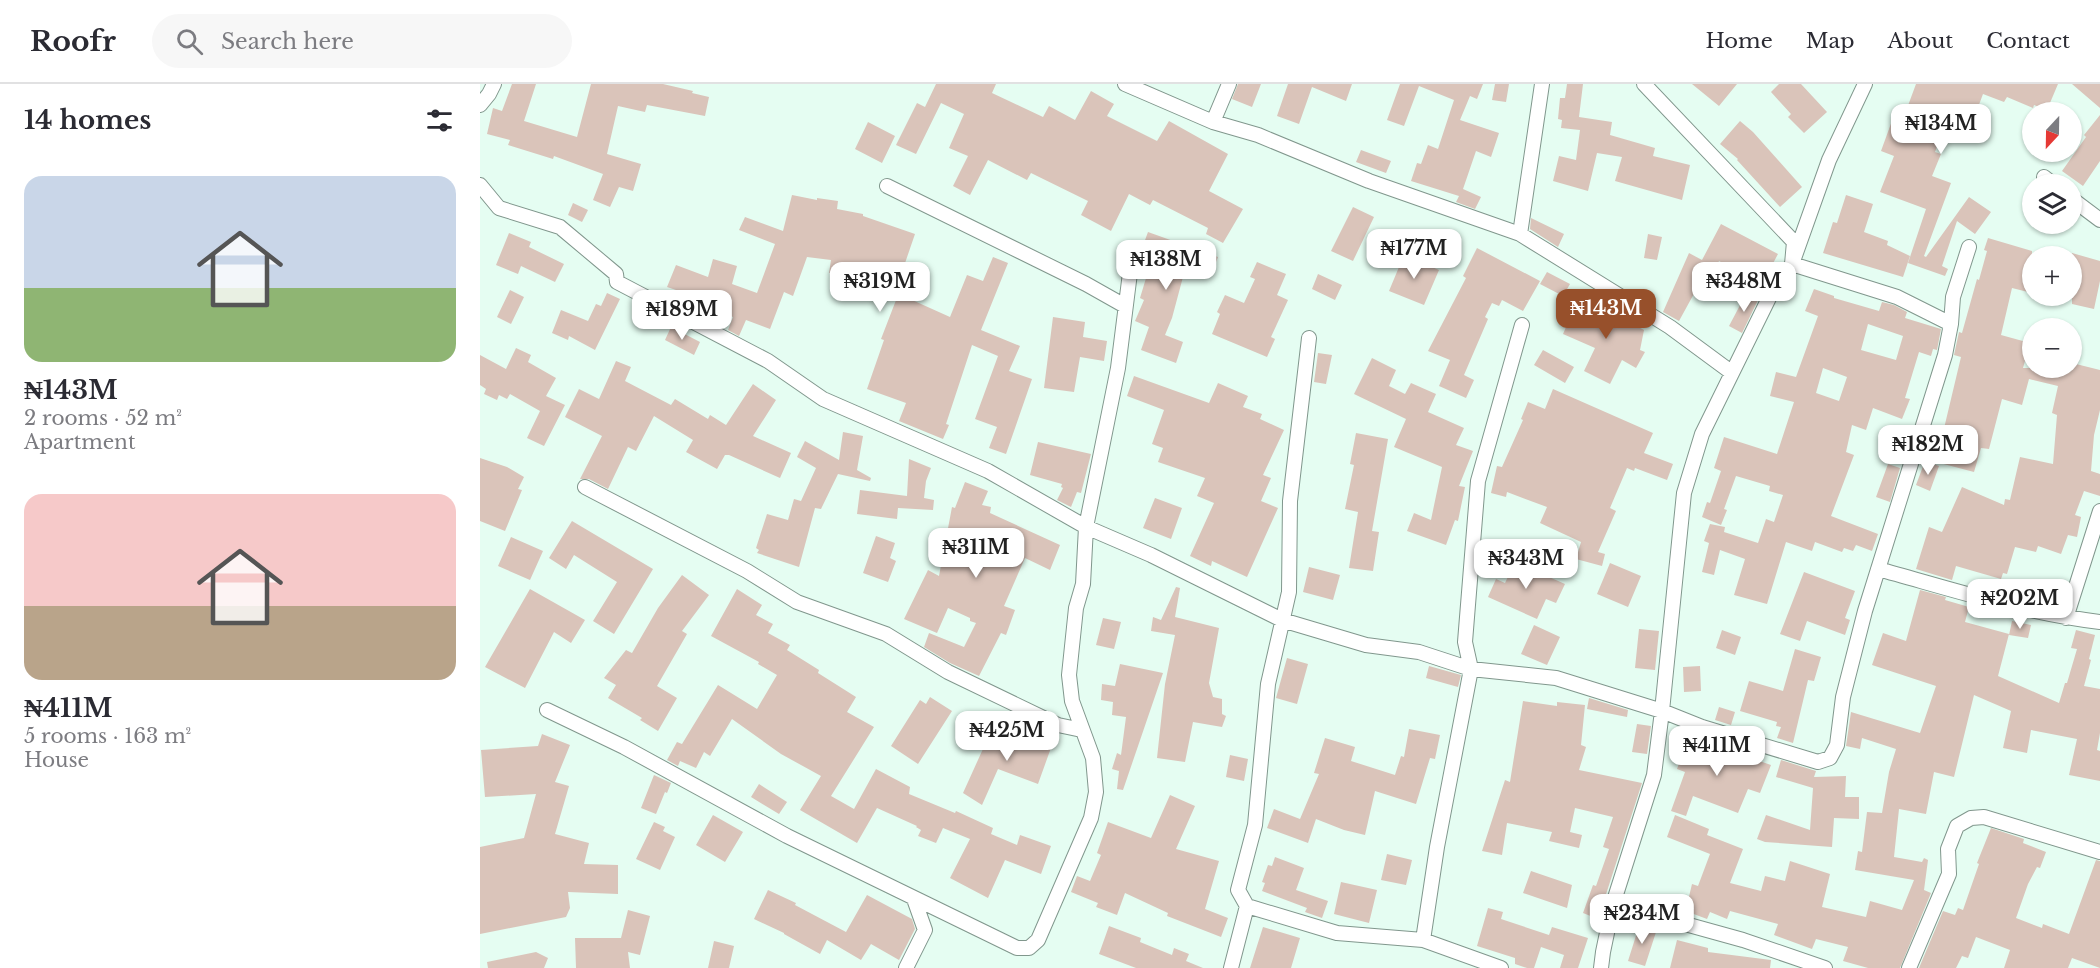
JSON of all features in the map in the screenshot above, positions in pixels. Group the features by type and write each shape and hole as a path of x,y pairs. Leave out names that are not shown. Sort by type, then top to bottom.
{"street":[{"path":"480,105 494,84"},
{"path":"1125,84 1213,122 1258,135 1369,182 1520,234 1661,321 1731,372"},
{"path":"1213,122 1229,84"},
{"path":"1520,234 1542,84"},
{"path":"1643,84 1794,242 1792,264"},
{"path":"1601,968 1613,904 1654,775 1684,493 1702,434 1770,297 1792,264 1829,160 1865,84"},
{"path":"480,185 499,208 560,227 616,274 617,282 768,361 823,399 988,471 1086,527 1151,555 1282,620 1366,645 1419,652 1471,669 1556,678 1662,711 1702,727 1818,762 1830,758 1837,745 1843,697 1878,569 1945,355 1953,297 1969,247"},
{"path":"887,186 1086,284 1125,306"},
{"path":"2082,206 2100,220"},
{"path":"1792,264 1897,297 1951,324"},
{"path":"547,710 624,747 787,836 1017,948 1029,948 1038,940 1091,818 1096,792 1093,758 1072,701 1069,675 1076,608 1083,584 1086,527 1118,368 1131,265"},
{"path":"1423,940 1437,847 1471,669 1465,642 1478,481 1522,325"},
{"path":"1231,968 1247,906 1238,890 1255,825 1268,684 1288,592 1290,501 1309,338"},
{"path":"585,487 747,571 797,602 886,634 948,672 1058,725 1077,729 1080,724"},
{"path":"2066,618 2100,511"},
{"path":"1878,569 2030,610 2066,618 2100,622"},
{"path":"1909,968 1949,874 1947,849 1958,826 1971,818 1984,817 2100,852"},
{"path":"906,968 925,930 914,898"},
{"path":"1613,904 1743,940 1825,968"},
{"path":"1247,906 1337,933 1423,940 1502,968"}],"building":[{"path":"512,84 536,84 524,121 577,137 591,84 663,84 709,97 705,116 647,105 645,112 618,106 607,154 641,164 633,191 619,187 610,207 593,200 603,174 554,156 553,159 508,145 510,140 487,134 493,108 502,111"},
{"path":"936,84 996,84 992,93 1043,117 1049,106 1075,120 1091,91 1114,104 1107,116 1157,141 1169,121 1228,154 1209,191 1243,209 1223,243 1206,234 1208,228 1153,200 1150,205 1129,194 1111,231 1081,215 1088,201 1031,173 1027,180 988,160 970,195 953,186 968,156 949,148 964,114 941,103 916,154 896,145 917,103 925,107"},
{"path":"1238,84 1261,84 1252,107 1232,99"},
{"path":"1288,84 1352,84 1346,101 1312,87 1299,124 1277,116"},
{"path":"1400,84 1483,84 1477,99 1470,96 1460,120 1499,133 1491,157 1476,151 1463,189 1481,197 1475,209 1456,202 1459,196 1411,181 1417,163 1421,164 1428,145 1438,149 1454,100 1419,86 1404,126 1387,120"},
{"path":"1495,84 1509,84 1506,102 1492,100"},
{"path":"1567,84 1583,84 1579,117 1612,122 1610,135 1655,148 1653,156 1690,165 1682,200 1615,181 1622,157 1597,153 1588,191 1553,181 1559,156 1576,160 1580,130 1561,128 1562,120 1558,119 1560,98 1565,98"},
{"path":"1692,84 1737,84 1719,106"},
{"path":"1779,84 1801,84 1827,112 1804,133 1788,117 1791,114 1771,92"},
{"path":"1916,84 2058,84 2050,102 2022,103 2007,97 2004,102 1983,94 1968,134 1945,125 1935,152 1941,154 1932,176 1951,183 1924,256 1926,257 1969,197 1991,212 1975,234 1957,221 1942,266 1948,269 1945,276 1908,263 1926,209 1880,192 1894,156 1881,151 1897,107 1906,111"},
{"path":"2072,84 2100,84 2100,108"},
{"path":"2100,115 2100,161 2083,186 2082,174 2066,174 2062,171 2068,162 2082,162 2082,143 2086,137 2084,135"},
{"path":"1740,121 1753,132 1802,187 1780,207 1738,159 1720,144"},
{"path":"868,122 895,136 882,163 855,149"},
{"path":"1361,150 1391,161 1386,173 1356,162"},
{"path":"792,195 838,201 837,209 863,214 863,216 915,234 904,266 910,269 901,295 950,317 967,275 983,281 993,257 1008,263 981,330 1020,346 1009,371 1032,379 1006,454 989,448 997,427 975,419 998,356 972,345 943,439 899,421 906,403 867,389 884,340 881,339 898,295 851,277 829,273 831,260 807,257 793,296 784,292 770,329 746,320 739,336 728,330 733,317 727,315 730,308 667,287 676,265 708,277 713,259 737,266 732,284 757,293 775,244 739,230 745,217 783,231"},
{"path":"1846,195 1873,204 1864,232 1888,241 1887,245 1910,256 1903,277 1823,253 1833,222 1837,223"},
{"path":"573,203 588,210 582,222 568,215"},
{"path":"1353,207 1374,217 1353,261 1331,251"},
{"path":"1531,218 1564,234 1558,247 1530,229"},
{"path":"1721,224 1778,254 1762,284 1719,261 1705,294 1696,290 1679,321 1663,312 1689,253 1702,260"},
{"path":"1148,232 1218,257 1212,272 1187,262 1165,335 1183,342 1176,363 1141,350 1149,327 1135,321 1144,300 1140,298 1153,255 1141,251"},
{"path":"509,233 531,242 529,247 564,264 555,282 521,266 518,274 496,265"},
{"path":"1648,234 1662,237 1657,260 1644,258"},
{"path":"1988,238 2022,248 2022,290 2012,288 2001,335 2022,341 2022,378 2082,378 2082,366 2100,370 2100,410 2094,435 2091,471 2100,474 2100,496 2084,491 2075,515 2081,517 2077,537 2068,535 2061,554 2038,546 2036,552 2015,547 2007,574 2003,573 2001,579 1956,566 1952,580 1916,569 1929,527 1942,532 1962,487 2004,505 2005,499 2010,500 2020,457 2053,464 2057,415 2052,413 2058,386 2029,379 2022,405 2002,399 1989,449 1981,448 1974,472 1936,462 1961,357 1954,355 1959,332 1962,333 1977,279 1979,280 1987,251 1984,250"},
{"path":"1477,248 1540,281 1523,311 1502,300 1499,306 1492,303 1485,317 1488,319 1464,375 1474,380 1466,398 1439,386 1450,360 1428,351 1466,278 1463,276"},
{"path":"1404,255 1439,270 1424,305 1389,291"},
{"path":"2082,256 2100,261 2100,281 2094,309 2081,306"},
{"path":"1257,262 1286,274 1277,295 1288,300 1271,337 1275,339 1267,357 1212,334 1220,314 1217,312 1225,295 1244,303 1255,279 1250,277"},
{"path":"1547,272 1570,284 1563,296 1540,284"},
{"path":"1318,274 1342,285 1335,300 1312,289"},
{"path":"1814,289 1834,296 1834,298 1879,311 1882,302 1894,305 1907,312 1905,318 1941,329 1937,350 1933,349 1931,356 1919,352 1905,398 1910,399 1902,419 1873,408 1866,430 1852,425 1846,452 1854,455 1831,516 1878,534 1872,551 1856,545 1853,551 1844,548 1842,552 1815,542 1812,551 1786,542 1767,604 1734,595 1745,559 1720,550 1714,575 1702,572 1709,543 1704,541 1710,524 1725,527 1724,532 1758,543 1766,519 1774,522 1783,495 1769,491 1770,486 1736,476 1724,509 1727,510 1721,525 1702,517 1707,502 1710,503 1721,471 1714,468 1724,437 1777,454 1794,402 1770,396 1776,372 1796,377 1818,316 1805,311","holes":["1868,324 1903,336 1896,360 1861,350","1823,368 1847,377 1839,401 1816,393"]},
{"path":"510,290 524,297 511,324 497,317"},
{"path":"1747,292 1759,298 1742,333 1729,326"},
{"path":"607,293 620,299 595,350 569,336 568,340 552,333 561,310 588,321 596,304 601,306"},
{"path":"1576,304 1594,312 1597,305 1644,330 1640,350 1645,352 1636,368 1622,360 1610,384 1584,371 1595,348 1563,334"},
{"path":"1053,317 1085,322 1083,337 1107,341 1104,361 1080,357 1074,392 1044,388"},
{"path":"671,327 700,342 694,355 665,340"},
{"path":"516,348 531,355 528,362 556,378 546,396 565,405 544,446 527,438 540,411 510,394 507,399 499,395 497,400 484,394 486,389 480,385 480,355 506,369"},
{"path":"1543,350 1574,367 1565,383 1534,365"},
{"path":"1318,353 1332,355 1326,384 1314,382"},
{"path":"1372,358 1396,370 1389,386 1405,394 1411,383 1436,394 1428,412 1464,428 1456,445 1473,451 1459,486 1465,487 1458,521 1455,520 1446,545 1407,531 1414,513 1431,520 1442,467 1394,447 1406,419 1354,394"},
{"path":"616,361 631,367 625,381 671,405 675,399 708,419 710,415 726,425 753,384 776,400 753,436 791,453 780,478 729,455 725,455 717,469 686,452 693,440 654,416 636,451 628,447 608,489 589,479 580,479 602,436 565,417 579,389 599,399"},
{"path":"1134,376 1209,403 1218,383 1248,396 1243,407 1262,414 1260,419 1284,430 1263,475 1271,478 1261,501 1278,508 1247,577 1212,561 1211,566 1190,556 1214,503 1197,496 1205,478 1158,462 1163,448 1152,444 1164,410 1127,396"},
{"path":"1553,389 1653,433 1644,453 1673,464 1667,480 1635,468 1634,471 1627,468 1610,508 1616,511 1598,552 1605,554 1602,566 1576,559 1581,542 1540,523 1547,507 1507,492 1506,497 1491,493 1497,466 1502,467 1523,420 1521,419 1528,402 1545,409"},
{"path":"843,432 863,436 857,470 871,478 870,481 838,474 821,509 815,508 799,567 757,553 759,550 756,548 767,514 788,520 794,499 801,501 816,468 797,457 805,441 839,460"},
{"path":"1356,433 1388,439 1372,531 1379,532 1373,571 1349,568 1358,512 1345,509 1354,465 1350,464"},
{"path":"1038,442 1091,454 1081,493 1077,492 1071,507 1057,500 1063,488 1062,484 1030,475"},
{"path":"480,458 507,467 524,477 518,489 522,490 505,531 480,521"},
{"path":"909,459 931,468 926,481 924,498 934,500 933,510 898,508 897,519 857,514 860,490 907,496"},
{"path":"1925,461 1939,466 1930,491 1916,485"},
{"path":"1888,464 1900,468 1890,502 1876,497"},
{"path":"965,482 988,491 982,505 991,507 990,513 1060,545 1050,570 1025,558 1004,606 1015,610 1006,635 1001,633 979,676 950,663 924,647 929,633 964,647 976,623 970,621 970,618 948,608 937,633 904,619 928,570 939,576 952,507 955,508"},
{"path":"1155,498 1182,508 1171,539 1143,528"},
{"path":"572,521 653,569 614,634 593,621 617,582 574,555 566,569 549,558"},
{"path":"876,536 895,543 890,558 896,561 888,582 863,573"},
{"path":"511,537 543,551 530,580 498,566"},
{"path":"1515,562 1565,584 1556,603 1546,599 1537,619 1488,597 1496,579 1505,583"},
{"path":"1610,563 1641,576 1628,607 1597,594"},
{"path":"1309,567 1340,575 1333,600 1303,592"},
{"path":"1804,572 1855,591 1845,618 1850,620 1845,635 1807,621 1800,641 1780,634"},
{"path":"682,575 709,595 682,631 687,634 657,686 677,698 658,731 640,720 642,718 608,698 616,685 604,678 626,650 632,653 658,608"},
{"path":"1176,587 1180,588 1175,617 1219,628 1209,683 1213,697 1222,699 1222,714 1226,716 1222,727 1193,722 1185,762 1157,758 1165,684 1175,635 1151,631 1153,617 1161,620"},
{"path":"530,589 585,620 571,643 554,632 525,688 485,667"},
{"path":"737,589 762,605 756,615 773,624 768,633 790,645 787,650 856,697 847,712 874,727 831,796 854,809 876,769 910,787 909,794 955,813 956,811 993,828 991,834 1017,845 1020,835 1051,846 1041,874 1005,860 988,898 950,878 970,839 943,828 936,843 918,836 921,830 917,826 877,808 857,843 800,810 821,776 781,754 732,719 710,756 704,752 696,768 680,761 678,766 667,760 677,742 682,744 718,685 757,709 777,675 758,664 759,662 711,636"},
{"path":"1920,590 1946,597 1945,600 1969,607 1965,622 2009,634 1998,676 2059,703 2077,649 2071,648 2076,630 2095,635 2084,686 2100,689 2100,733 2097,750 2100,751 2100,781 2069,775 2077,739 2031,730 2027,753 2003,748 2011,711 1974,695 1954,777 1934,772 1926,814 1899,809 1894,857 1922,862 1924,858 1928,860 1924,890 1931,893 1900,968 1868,968 1843,961 1848,947 1816,939 1812,949 1774,935 1778,924 1730,911 1727,919 1710,912 1707,919 1691,913 1694,908 1687,905 1692,884 1698,886 1710,854 1667,837 1675,815 1709,829 1707,835 1743,849 1730,883 1761,891 1765,876 1785,881 1790,861 1830,874 1822,907 1866,917 1870,901 1902,910 1914,880 1855,870 1858,851 1862,852 1867,812 1882,813 1889,772 1896,749 1862,738 1860,749 1846,746 1851,712 1920,733 1936,686 1872,665 1883,633 1906,641"},
{"path":"1103,618 1121,622 1114,649 1096,645"},
{"path":"2012,621 2031,625 2028,638 2009,635"},
{"path":"1534,625 1560,637 1547,665 1521,654"},
{"path":"1639,629 1659,631 1655,670 1635,668"},
{"path":"1722,630 1741,637 1735,655 1716,648"},
{"path":"1795,649 1821,657 1814,681 1808,680 1793,743 1777,738 1781,727 1776,726 1777,722 1740,711 1749,681 1783,691"},
{"path":"1287,658 1308,664 1297,704 1276,698"},
{"path":"1120,664 1163,673 1123,790 1117,789 1119,771 1112,769 1117,753 1121,755 1126,717 1112,715 1113,702 1101,700 1102,684 1115,686"},
{"path":"1429,666 1461,675 1458,687 1426,678"},
{"path":"1700,666 1701,691 1684,692 1683,667"},
{"path":"930,697 952,711 918,764 891,746 920,700 926,704"},
{"path":"1589,698 1628,710 1627,717 1587,709"},
{"path":"1523,701 1557,706 1557,702 1585,705 1581,745 1586,747 1579,770 1642,783 1598,919 1583,913 1593,885 1596,886 1609,849 1603,847 1613,817 1575,808 1570,832 1582,835 1579,848 1549,841 1552,832 1507,823 1502,855 1482,851 1505,780 1510,782"},
{"path":"1719,707 1735,712 1731,725 1715,720"},
{"path":"1637,724 1651,726 1647,754 1632,752"},
{"path":"992,729 1018,741 1021,734 1052,745 1038,784 998,769 982,805 963,793"},
{"path":"1409,729 1440,735 1435,759 1430,758 1416,804 1375,791 1365,835 1316,819 1308,843 1267,828 1274,809 1300,819 1319,774 1314,773 1325,738 1355,747 1351,761 1395,775 1401,756 1404,757"},
{"path":"542,734 570,745 555,782 569,786 555,834 589,843 584,864 618,865 618,894 568,892 570,908 566,917 480,934 480,847 524,838 536,794 485,797 481,750 538,746"},
{"path":"1689,736 1709,743 1707,749 1734,758 1736,753 1771,765 1760,793 1748,789 1738,813 1693,796 1686,816 1671,811 1685,772 1677,769"},
{"path":"1230,755 1248,759 1244,781 1226,777"},
{"path":"1781,760 1816,771 1814,777 1846,776 1845,797 1859,797 1859,819 1834,818 1832,847 1765,842 1757,839 1766,815 1810,830 1813,788 1776,777"},
{"path":"654,775 671,783 656,814 641,808"},
{"path":"759,784 787,802 779,814 751,797"},
{"path":"1170,795 1195,806 1176,849 1219,861 1205,909 1228,918 1221,937 1167,916 1168,913 1125,893 1117,915 1096,907 1098,903 1071,892 1077,876 1090,881 1101,855 1097,853 1108,822 1151,838"},
{"path":"713,815 743,832 725,862 696,845"},
{"path":"654,822 665,827 663,831 675,837 660,870 636,859"},
{"path":"1991,828 2024,839 2023,843 2046,852 2040,868 2037,867 2028,884 2016,918 2042,928 2043,924 2069,934 2096,860 2100,861 2100,968 2072,958 2068,968 2004,968 2010,950 1976,937 1968,958 1962,956 1956,968 1919,968 1943,911 1955,915 1958,908 1963,910 1979,864 1977,863"},
{"path":"1387,854 1412,860 1406,885 1381,880"},
{"path":"1275,857 1304,868 1296,890 1328,901 1322,918 1305,912 1307,908 1262,891 1265,883 1262,882 1268,865 1272,866"},
{"path":"1531,871 1572,885 1567,908 1523,893"},
{"path":"1341,882 1377,890 1369,923 1334,914"},
{"path":"768,890 796,903 795,905 846,932 867,895 912,919 915,929 899,960 871,944 861,960 827,940 820,954 754,919"},
{"path":"1488,908 1503,912 1501,919 1549,935 1552,927 1588,938 1578,968 1560,968 1564,955 1541,947 1534,968 1527,968 1515,964 1515,958 1477,946"},
{"path":"628,910 650,916 640,955 628,952 630,968 576,968 575,938 621,938"},
{"path":"1640,923 1657,929 1645,966 1628,961"},
{"path":"1109,926 1141,938 1140,942 1172,955 1174,948 1189,954 1186,961 1203,968 1136,968 1099,954"},
{"path":"1263,927 1300,938 1291,968 1250,968"},
{"path":"1677,940 1708,948 1708,952 1771,960 1770,968 1670,968"},
{"path":"714,941 734,946 729,968 708,968"},
{"path":"536,952 548,958 544,968 488,968 487,962"}]}
